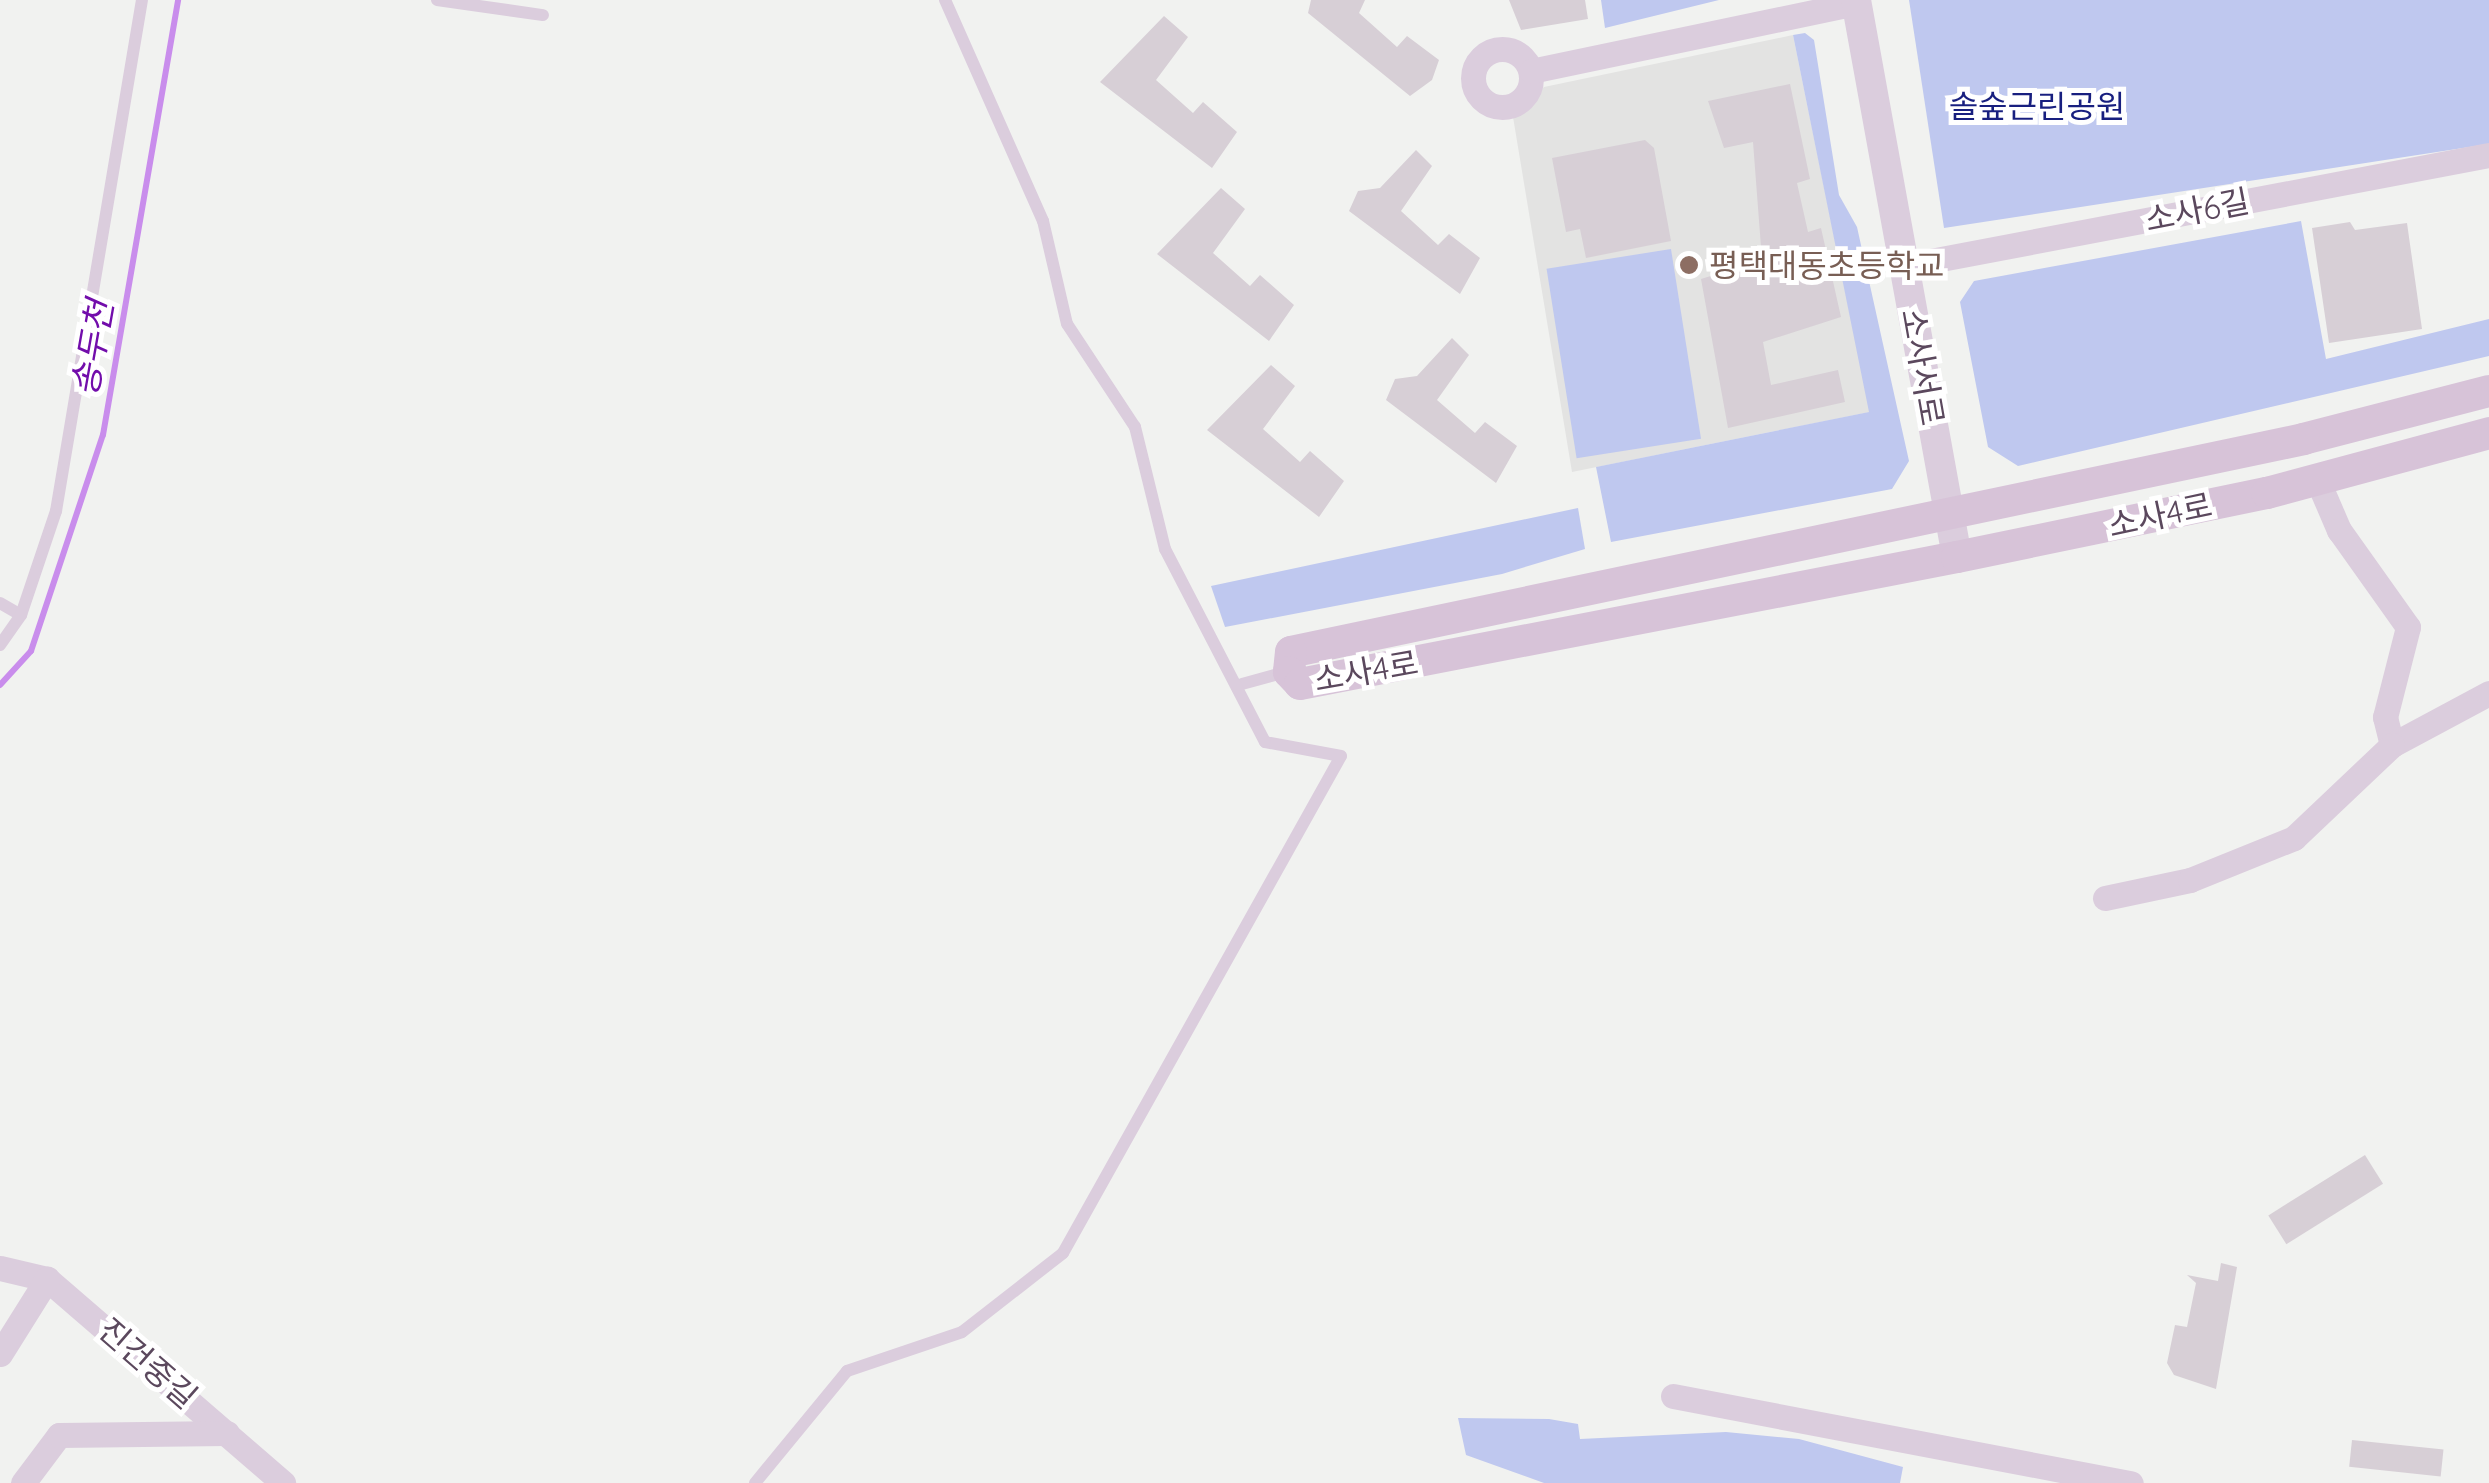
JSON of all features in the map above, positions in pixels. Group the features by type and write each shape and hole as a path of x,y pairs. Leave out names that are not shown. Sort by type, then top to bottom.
{"main road":[{"name":"소사4로","path":"2489,391 1950,516 1292,652 1289,672 1300,684 1958,557 2317,480 2489,433"}],"street":[{"path":"1531,71 1856,2"},
{"name":"소사서로","path":"1856,2 1958,557"},
{"name":"소사6길","path":"1904,266 2489,155"},
{"path":"2317,480 2339,530 2408,627 2385,717 2392,744"},
{"path":"2105,898 2190,880 2294,838 2392,744 2489,692"},
{"name":"진건중길","path":"0,1268 47,1279 283,1483"},
{"path":"0,1354 47,1279"},
{"path":"1673,1396 2131,1483"},
{"path":"22,1483 59,1435 227,1432"}],"lane":[{"path":"0,645 21,614 56,512 142,0"},
{"path":"437,0 543,15"},
{"path":"755,1483 846,1371 962,1332 1063,1253 1341,756 1266,742 1164,550 1135,427 1067,324 1043,221 945,0"},
{"path":"0,603 21,614"},
{"path":"1242,684 1289,672"}],"shaded area":[{"name":"평택대동초등학교","path":"1793,35 1870,412 1572,472 1513,117 1544,87"}],"green space":[{"path":"1601,0 1719,0 1605,28"},
{"name":"솔숲근린공원","path":"1909,0 2489,0 2489,144 1944,228"},
{"path":"1805,33 1814,40 1839,195 1857,227 1909,461 1892,489 1611,542 1596,467 1869,412 1793,35"},
{"path":"2301,221 2326,359 2489,319 2489,356 2018,466 1988,447 1960,302 1974,281"},
{"path":"1671,249 1701,439 1577,458 1547,269"},
{"path":"1578,508 1585,549 1502,574 1225,627 1211,586"},
{"path":"1458,1418 1549,1419 1578,1424 1580,1439 1726,1432 1799,1439 1903,1467 1900,1483 1544,1483 1466,1455"}],"building":[{"path":"1311,0 1365,0 1359,13 1397,47 1407,36 1439,60 1432,80 1410,96 1308,13"},
{"path":"1509,0 1585,0 1588,19 1521,30"},
{"path":"1164,16 1188,37 1156,80 1193,113 1203,102 1237,132 1212,168 1100,82"},
{"path":"1790,84 1810,179 1797,183 1808,232 1821,228 1841,317 1763,342 1771,385 1838,370 1845,402 1728,428 1701,279 1762,260 1753,142 1724,148 1708,101"},
{"path":"1645,140 1654,148 1671,241 1586,258 1580,229 1566,232 1552,158"},
{"path":"1416,150 1432,166 1401,211 1438,245 1449,234 1480,258 1460,294 1349,211 1358,191 1380,188"},
{"path":"1221,188 1245,209 1213,253 1250,286 1260,275 1294,305 1269,341 1157,254"},
{"path":"2350,222 2355,230 2407,223 2422,329 2329,343 2312,228"},
{"path":"1452,338 1469,355 1437,400 1475,433 1485,422 1517,446 1496,483 1386,400 1395,379 1417,376"},
{"path":"1271,365 1295,386 1263,429 1300,462 1310,451 1344,481 1319,517 1207,430"},
{"path":"2365,1155 2383,1184 2286,1244 2268,1215"},
{"path":"2221,1263 2237,1267 2216,1389 2174,1375 2167,1363 2175,1325 2187,1327 2196,1283 2187,1275 2218,1281"},
{"path":"2352,1440 2443,1450 2441,1476 2349,1467"}],"waterway":[{"name":"송두천","path":"0,685 31,651 103,435 178,0"}],"place":[{"name":"평택대동초등학교","path":"1689,265"}]}
